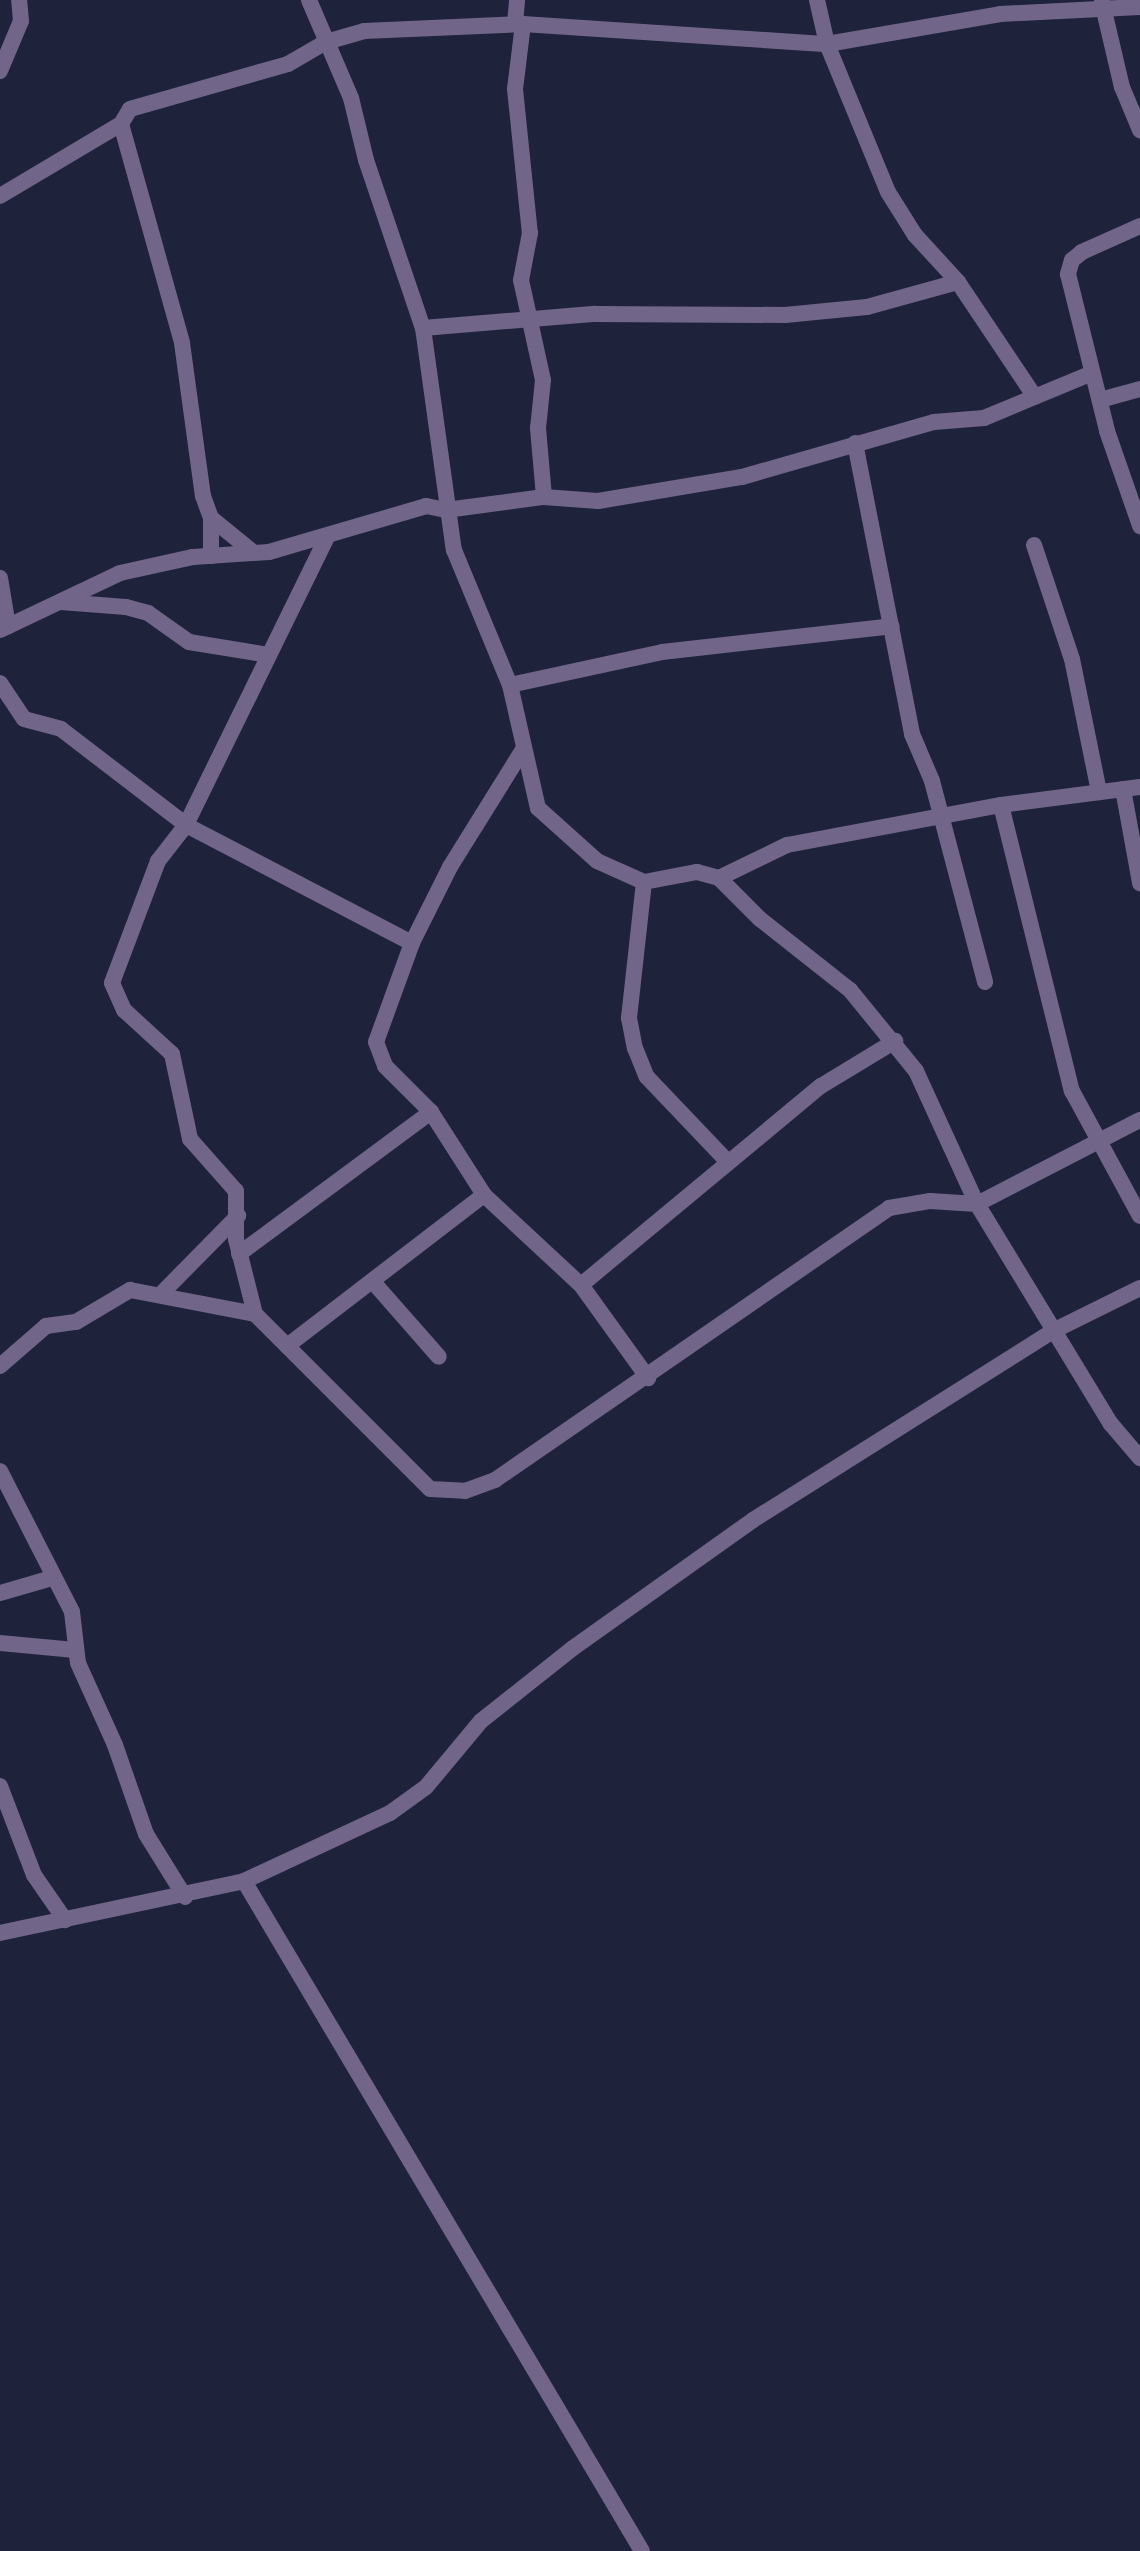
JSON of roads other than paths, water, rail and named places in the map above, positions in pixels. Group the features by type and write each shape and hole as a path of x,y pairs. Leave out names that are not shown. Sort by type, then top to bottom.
{"street":[{"path":"0,71 21,21 19,0"},
{"path":"309,0 351,98 366,160 423,328 454,550 510,685 538,808 597,861 644,882 697,872 719,878 760,919 850,990 895,1041 923,1085 977,1204 1111,1424 1140,1458"},
{"path":"517,0 519,24 515,89 529,200 523,298 532,320 543,380 538,428 544,497"},
{"path":"817,0 827,44 888,192 915,235 958,282 1035,397"},
{"path":"1102,6 1122,87 1140,130"},
{"path":"0,196 121,124 130,109 288,64 326,42 364,31 519,24 827,44 999,7 1140,7"},
{"path":"121,124 182,343 203,496 211,518 211,556"},
{"path":"1140,226 1072,260 1068,274 1092,373 1140,526"},
{"path":"423,328 595,314 785,315 867,307 958,282"},
{"path":"0,578 4,628 108,578 211,556 254,553 327,537 426,506 446,510 544,497 598,501 742,477 934,422 984,418 1092,373"},
{"path":"1100,400 1140,389"},
{"path":"855,443 912,734 940,815 985,982"},
{"path":"211,518 254,553"},
{"path":"327,537 186,825 158,861 112,983 124,1010 172,1054 190,1139 236,1191 239,1254 255,1314 430,1489 465,1491 495,1480 648,1378 889,1208 930,1201 977,1204 1140,1120"},
{"path":"1034,545 1072,659 1099,792"},
{"path":"108,578 126,607"},
{"path":"59,602 126,607 148,613 189,642 268,655"},
{"path":"510,685 662,652 892,626"},
{"path":"0,683 24,719 61,729 186,825 412,943"},
{"path":"524,748 450,867 412,943 376,1042 385,1066 431,1112 484,1195 581,1285 648,1378"},
{"path":"719,878 787,845 940,815 1132,788 1140,883"},
{"path":"1001,805 1047,1009 1072,1091 1096,1142 1140,1216"},
{"path":"644,882 629,1018 635,1048 647,1077 727,1161"},
{"path":"581,1285 821,1086 895,1041"},
{"path":"239,1254 431,1112"},
{"path":"287,1346 374,1283 484,1195"},
{"path":"161,1294 238,1216"},
{"path":"374,1283 439,1357"},
{"path":"0,1933 185,1897 244,1881 390,1813 426,1787 481,1721 573,1648 792,1494 1053,1331 1140,1288"},
{"path":"0,1366 46,1326 76,1322 130,1290 255,1314"},
{"path":"0,1471 75,1620 75,1650 146,1834 185,1897"},
{"path":"0,1593 52,1578"},
{"path":"0,1643 75,1650"},
{"path":"0,1786 34,1875 65,1920"},
{"path":"244,1881 642,2551"}]}
